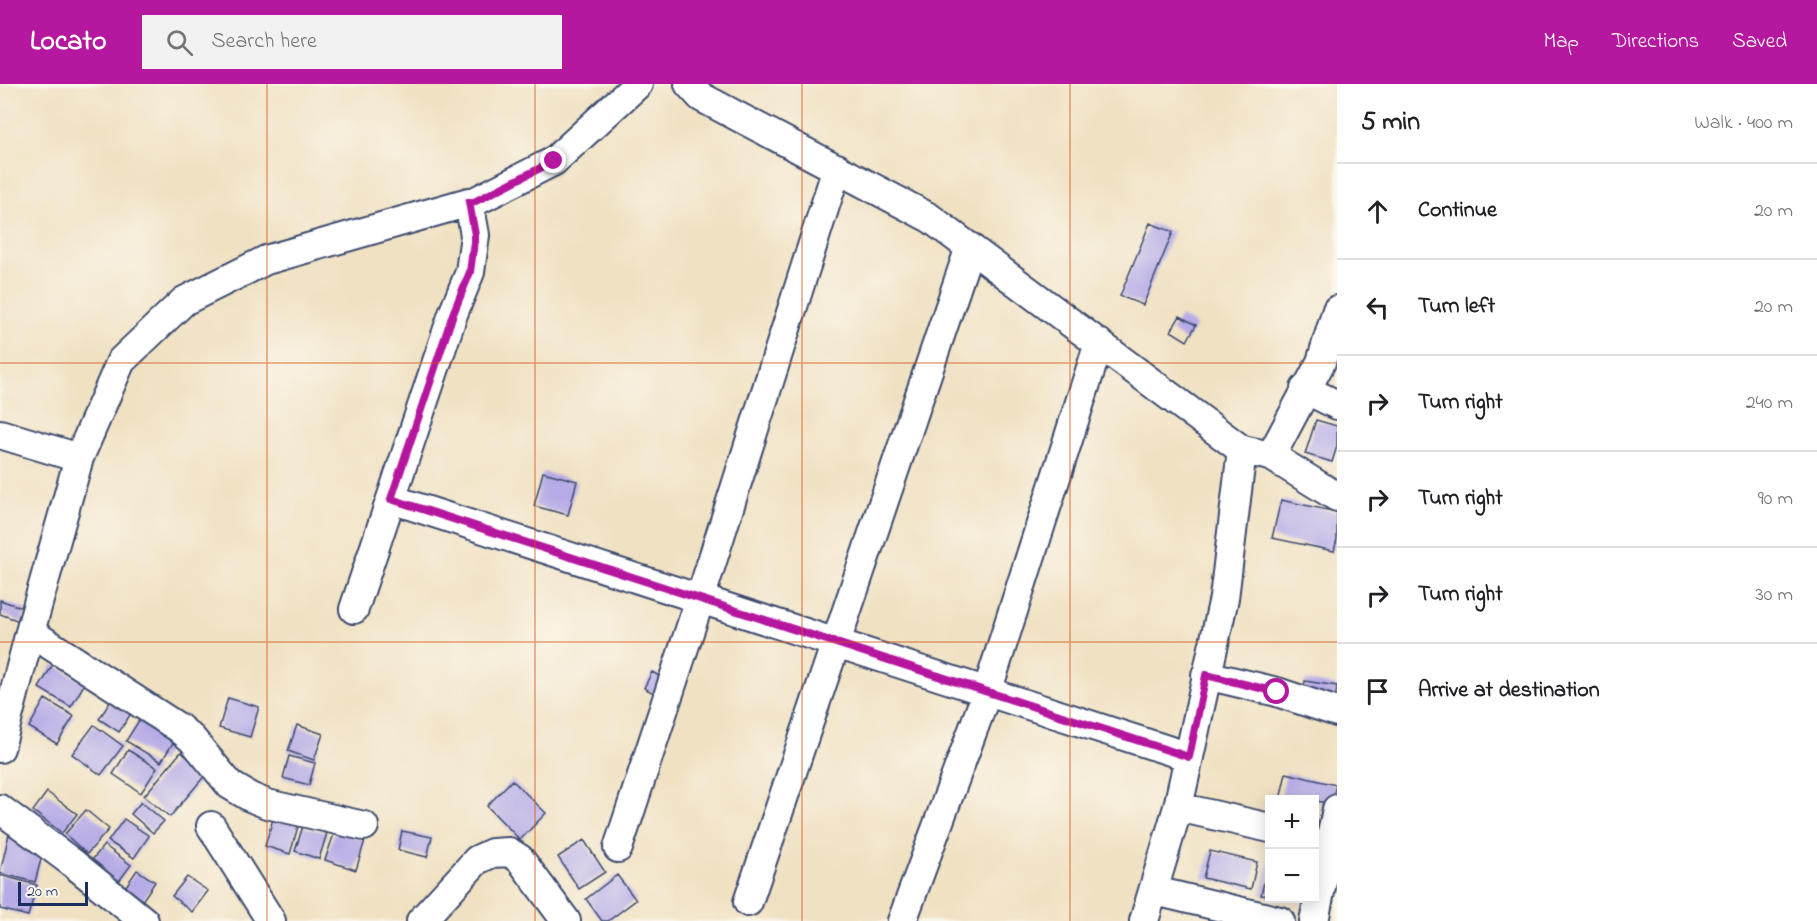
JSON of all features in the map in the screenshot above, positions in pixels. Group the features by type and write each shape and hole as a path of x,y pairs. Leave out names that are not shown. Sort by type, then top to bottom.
{"street":[{"path":"0,748 79,458 121,361 184,301 266,260 469,202 470,204 554,161 638,84"},
{"path":"689,84 701,97 930,218 1242,450 1271,456 1337,496"},
{"path":"618,848 837,168"},
{"path":"354,609 453,314 470,272 475,235 469,202"},
{"path":"748,902 970,247"},
{"path":"1271,456 1321,362 1337,310"},
{"path":"902,921 987,692 1099,343"},
{"path":"1305,389 1337,405"},
{"path":"0,434 79,458"},
{"path":"1144,921 1155,891 1178,807 1224,598 1242,450"},
{"path":"391,499 1189,757"},
{"path":"30,632 179,728 192,739 231,785 250,797 267,804 364,826"},
{"path":"1206,675 1277,692 1337,712"},
{"path":"1178,807 1265,827"},
{"path":"0,809 74,864 144,921"},
{"path":"1314,921 1322,837 1337,809"},
{"path":"211,826 271,921"},
{"path":"421,921 477,860 492,853 509,852 520,859 566,921"},
{"path":"1155,891 1280,921"}],"building":[{"path":"1150,223 1173,232 1143,305 1120,296"},
{"path":"1180,316 1196,325 1187,341 1171,331"},
{"path":"1316,420 1337,426 1337,446 1332,462 1305,454"},
{"path":"543,472 577,481 568,515 534,506"},
{"path":"1281,500 1337,512 1337,539 1334,551 1272,538"},
{"path":"0,600 26,609 22,622 0,614"},
{"path":"53,664 85,683 71,707 39,688"},
{"path":"652,672 683,689 675,704 644,688"},
{"path":"1305,681 1337,686 1334,710 1301,705"},
{"path":"114,696 134,709 119,732 99,719"},
{"path":"228,698 259,707 250,737 219,728"},
{"path":"45,699 74,716 57,744 29,727"},
{"path":"143,714 178,735 161,762 126,741"},
{"path":"94,725 123,746 101,775 72,754"},
{"path":"297,725 323,734 314,760 288,751"},
{"path":"128,750 157,768 141,793 113,774"},
{"path":"181,752 207,773 170,817 144,796"},
{"path":"289,756 315,763 309,785 283,778"},
{"path":"1286,773 1336,785 1331,804 1319,801 1319,795 1281,795"},
{"path":"512,780 546,813 520,840 487,806"},
{"path":"47,792 77,814 62,833 33,811"},
{"path":"141,802 164,821 153,833 131,814"},
{"path":"86,810 109,829 87,854 65,834"},
{"path":"275,812 300,820 290,854 265,846"},
{"path":"124,819 149,836 134,858 108,841"},
{"path":"303,826 327,833 319,859 295,851"},
{"path":"335,831 365,840 356,870 325,860"},
{"path":"402,831 432,837 427,857 398,850"},
{"path":"9,834 45,844 35,882 0,873"},
{"path":"584,840 605,872 579,889 558,857"},
{"path":"104,845 131,865 116,885 89,864"},
{"path":"1210,851 1257,862 1251,889 1203,878"},
{"path":"137,870 155,882 140,904 122,892"},
{"path":"0,875 37,885 28,916 0,909"},
{"path":"617,875 636,900 608,921 602,921 586,899"},
{"path":"187,877 208,891 192,912 172,896"},
{"path":"1265,878 1265,895 1261,895"}],"route":[{"path":"554,161 470,204 469,202 475,235 470,272 453,314 391,499 1189,757 1206,675 1277,692"}]}
